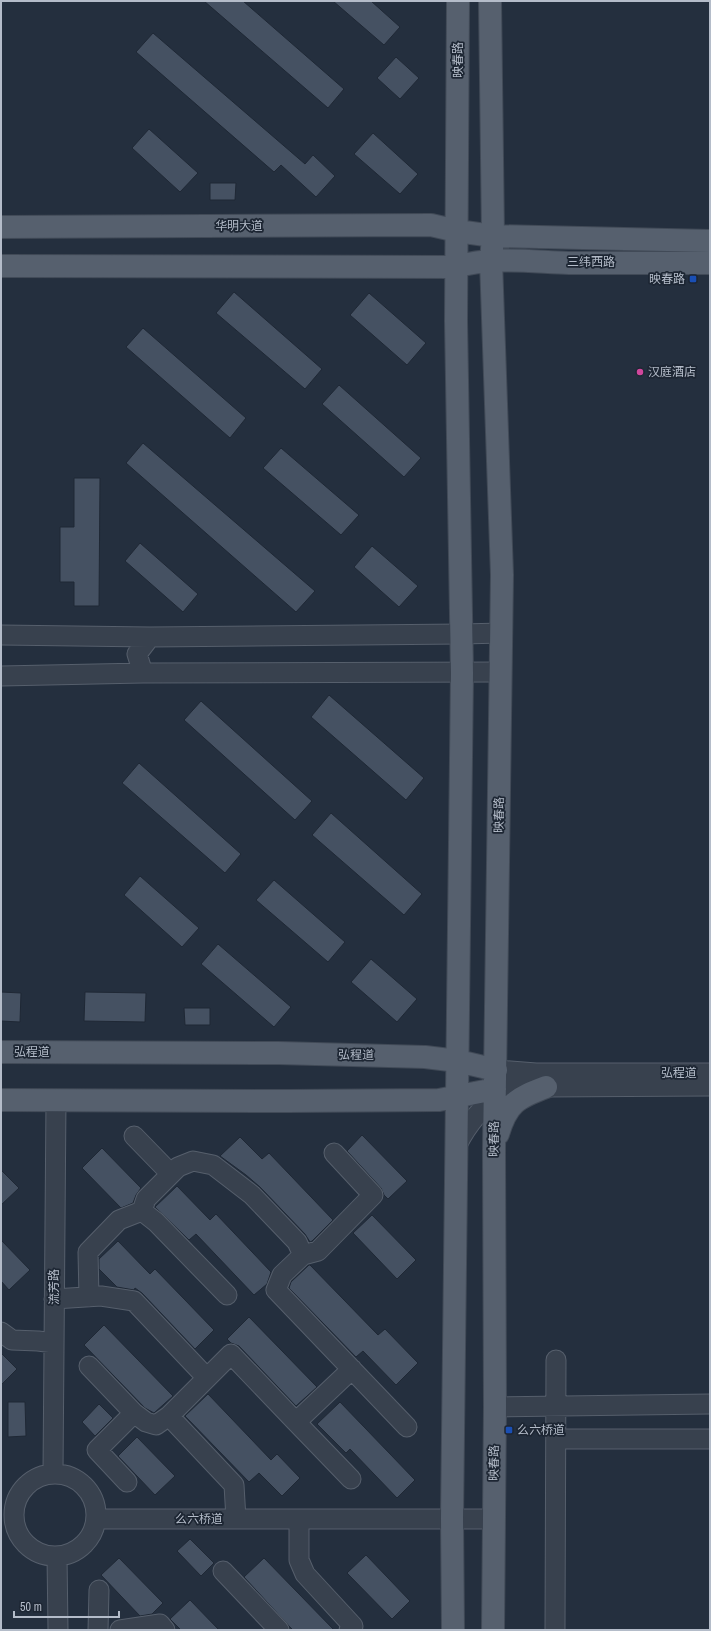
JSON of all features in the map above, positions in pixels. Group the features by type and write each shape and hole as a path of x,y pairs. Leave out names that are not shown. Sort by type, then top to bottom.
{"main road":[{"name":"映春路","path":"452,1630 457,1145 481,1087 502,633 502,575 473,263 475,233 458,1"},
{"name":"映春路","path":"490,1 458,481 462,673 481,1087 494,1150 495,1406 493,1630"},
{"name":"华明大道","path":"1,227 430,225 475,233"},
{"name":"三纬西路","path":"475,233 710,241"},
{"name":"三纬西路","path":"473,263 710,262"},
{"path":"1,266 473,263"},
{"name":"弘程道","path":"1,1052 279,1053 437,1058 481,1087"},
{"path":"494,1150 502,1120 513,1104 545,1080"},
{"name":"弘程道","path":"1,1100 439,1100 481,1087"},
{"path":"407,1100 431,1106 446,1116 451,1122 457,1145"}],"street":[{"path":"1,635 150,637 502,633"},
{"path":"143,673 137,654 150,637"},
{"path":"1,676 143,673 501,672"},
{"name":"弘程道","path":"481,1087 545,1080 710,1073"},
{"name":"弘程道","path":"545,1080 710,1086"},
{"name":"流芳路","path":"53,1473 56,1100"},
{"path":"134,1136 171,1174"},
{"path":"334,1153 373,1195 318,1251 303,1255 282,1275 276,1290 407,1427"},
{"path":"142,1211 146,1198 178,1167 193,1161 213,1165 252,1195 297,1242 303,1255"},
{"path":"89,1297 88,1252 120,1220 142,1211"},
{"path":"142,1211 156,1222 227,1295"},
{"path":"54,1299 101,1296 134,1302 207,1378"},
{"path":"1,1332 12,1340 54,1343"},
{"path":"89,1366 134,1413 146,1422 156,1424 169,1416 231,1354 351,1479"},
{"path":"555,1630 556,1360"},
{"path":"296,1422 352,1369"},
{"path":"495,1406 556,1407 710,1404"},
{"path":"127,1482 96,1450 134,1413"},
{"path":"169,1416 234,1485 236,1519"},
{"path":"556,1439 710,1439"},
{"path":"53,1473 69,1476 83,1484 93,1497 97,1513 94,1529 86,1543 73,1552 57,1556 41,1553 27,1545 7,1516 24,1486 38,1477 53,1473"},
{"name":"么六桥道","path":"96,1519 494,1519"},
{"path":"299,1519 299,1560 305,1574 353,1626 350,1630"},
{"path":"57,1556 58,1630"},
{"path":"223,1571 278,1630"},
{"path":"98,1630 99,1590"},
{"path":"120,1630 160,1624 166,1630"}],"building":[{"path":"204,1 243,1 344,89 328,108"},
{"path":"333,1 371,1 400,27 384,45"},
{"path":"153,33 305,164 313,155 335,176 316,197 281,165 274,172 136,52"},
{"path":"396,57 419,78 400,99 377,78"},
{"path":"149,129 198,173 180,192 132,148"},
{"path":"373,133 418,174 400,194 354,154"},
{"path":"210,183 236,183 235,200 210,200"},
{"path":"234,292 322,369 305,389 216,313"},
{"path":"369,293 426,343 407,365 350,315"},
{"path":"143,328 246,418 230,438 126,347"},
{"path":"339,385 421,458 404,477 322,404"},
{"path":"143,443 315,591 296,612 126,463"},
{"path":"281,448 359,515 341,535 263,468"},
{"path":"74,478 100,478 99,606 74,606 74,582 60,582 60,527 74,527"},
{"path":"140,543 198,594 183,612 125,561"},
{"path":"372,546 418,586 399,607 354,567"},
{"path":"329,695 424,778 406,800 311,717"},
{"path":"201,701 312,801 295,820 184,720"},
{"path":"139,763 241,854 225,873 122,783"},
{"path":"331,813 422,894 404,915 312,835"},
{"path":"140,876 199,928 182,947 124,895"},
{"path":"274,880 345,942 328,962 256,900"},
{"path":"218,944 291,1007 274,1027 201,964"},
{"path":"371,959 417,999 397,1022 351,982"},
{"path":"1,992 21,993 20,1022 1,1021"},
{"path":"85,992 146,993 145,1022 84,1021"},
{"path":"184,1008 210,1008 210,1025 185,1025"},
{"path":"362,1135 407,1181 388,1199 384,1195 381,1188 347,1151"},
{"path":"240,1137 262,1159 269,1153 333,1220 312,1241 310,1242 305,1234 260,1187 220,1156"},
{"path":"102,1148 141,1188 133,1203 121,1208 82,1168"},
{"path":"1,1170 19,1188 1,1205"},
{"path":"177,1186 210,1220 216,1214 271,1272 267,1284 254,1295 196,1234 189,1240 155,1207"},
{"path":"372,1215 416,1260 397,1279 353,1233"},
{"path":"1,1240 30,1270 9,1290 1,1281"},
{"path":"118,1241 150,1274 155,1269 214,1330 195,1349 142,1293 135,1288 134,1290 117,1287 99,1269 99,1259"},
{"path":"309,1265 378,1335 385,1329 418,1363 396,1385 363,1351 356,1357 289,1288 291,1282"},
{"path":"249,1317 317,1387 296,1406 239,1346 231,1343 227,1339"},
{"path":"104,1325 173,1396 154,1413 145,1408 84,1345"},
{"path":"1,1353 17,1369 1,1385"},
{"path":"208,1394 271,1460 277,1454 300,1478 282,1496 259,1473 249,1482 185,1416"},
{"path":"8,1402 25,1402 26,1436 8,1437"},
{"path":"340,1402 415,1480 397,1498 350,1449 346,1453 317,1424"},
{"path":"99,1404 113,1418 95,1436 82,1422"},
{"path":"137,1437 175,1476 155,1495 118,1456"},
{"path":"190,1539 214,1563 201,1576 177,1551"},
{"path":"366,1555 410,1601 392,1619 347,1573"},
{"path":"119,1558 163,1603 152,1614 140,1616 101,1575"},
{"path":"264,1558 334,1630 293,1630 289,1626 244,1577"},
{"path":"190,1600 219,1630 181,1630 170,1619"}],"place":[{"name":"映春路","path":"693,279"},
{"name":"汉庭酒店","path":"640,372"},
{"name":"么六桥道","path":"509,1430"}]}
